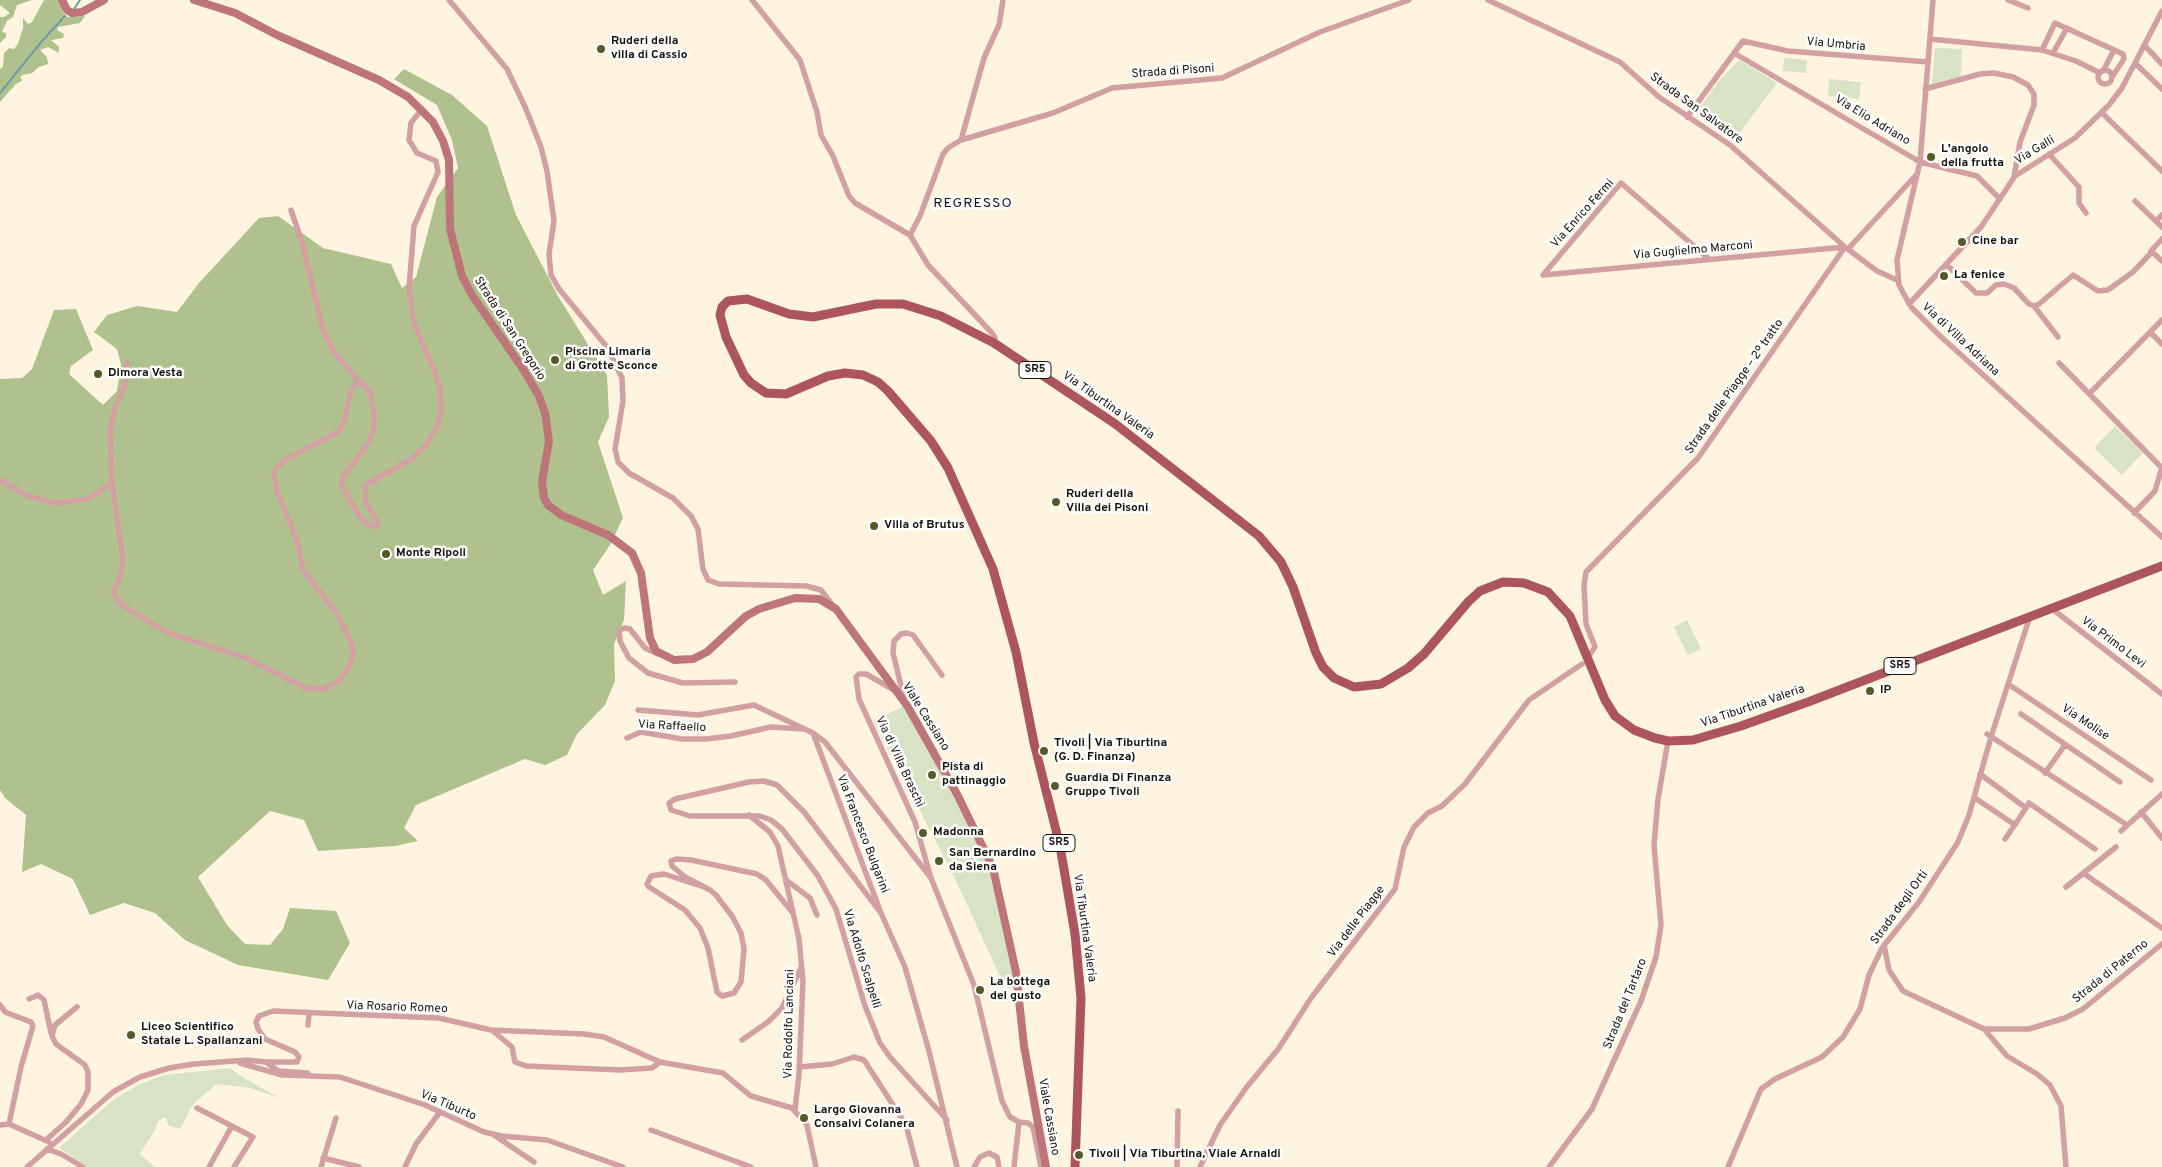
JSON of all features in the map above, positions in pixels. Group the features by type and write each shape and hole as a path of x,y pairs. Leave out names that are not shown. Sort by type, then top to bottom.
{"main road":[{"name":"Via Tiburtina Valeria","path":"1075,1167 1080,998 1070,906 1060,846 1036,751 1011,633 998,582 982,541 942,457 906,410 884,387 863,375 845,373 828,376 786,394 766,393 751,383 737,363 724,332 721,311 724,304 736,298 755,301 789,314 804,317 820,316 876,304 897,303 941,316 994,343 1107,418 1259,536 1281,562 1293,587 1316,653 1326,671 1338,681 1361,687 1375,686 1391,680 1420,658 1473,597 1485,588 1505,582 1534,585 1551,594 1570,616 1585,661 1615,716 1637,732 1668,741 1703,737 1763,718 2162,566"}],"street":[{"path":"62,0 67,10 72,13 82,12 104,0"},
{"name":"Strada di San Gregorio","path":"194,0 235,13 277,36 372,76 402,93 422,109 439,132 449,157 450,226 462,276 472,296 523,368 543,407 549,441 542,482 544,498 551,508 564,517 608,536 626,546 632,553 641,573 649,635 653,648"},
{"path":"449,0 508,72 526,109 542,150 554,221 549,254 551,275 561,292 607,347 622,378 624,401 615,449 618,462 637,478 673,498 691,516 699,532 705,575 710,582 806,586 823,592 836,609"},
{"path":"752,0 800,60 817,112 820,132 833,156 846,192 855,203 910,235 928,265 992,333 995,338 994,343"},
{"path":"910,235 920,216 943,154 948,148 961,140 984,60 1002,14 1003,0"},
{"name":"Strada di Pisoni","path":"961,140 1049,114 1110,88 1222,78 1320,32 1409,0"},
{"name":"Strada San Salvatore","path":"1488,0 1518,16 1616,59 1659,97 1730,145 1847,248 1877,271 1897,280"},
{"name":"Via di Villa Adriana","path":"1933,0 1920,162 1898,257 1897,280 1909,304 1938,334 2162,537"},
{"path":"2008,0 2028,8"},
{"name":"Via Galli","path":"1909,304 1981,227 2014,177 2078,136 2102,113 2121,89 2162,11"},
{"path":"2042,50 2055,23 2114,50 2125,56 2111,79 2102,83 2099,77 2114,50"},
{"path":"2053,53 2067,28"},
{"path":"1930,38 2042,50 2102,72 2109,71 2111,79 2121,89"},
{"name":"Via Umbria","path":"1734,53 1743,41 1788,51 1928,62"},
{"path":"2144,46 2162,64"},
{"path":"1687,117 1734,53"},
{"name":"Via Elio Adriano","path":"1734,53 1920,162 1977,176 2000,199"},
{"path":"2135,63 2162,89"},
{"path":"1925,89 1980,74 1994,73 2013,76 2028,85 2033,92 2034,100 2031,116 2020,142 2014,177"},
{"path":"291,210 301,239 324,333 337,356 360,382 365,384 370,393 375,416 374,428 369,442 343,477 341,484 359,516 367,524 375,527 378,523 365,501 365,486 406,463 420,452 433,436 441,415 441,396 438,378 414,323 409,293 412,230 418,214 436,180 438,170 436,162 417,153 409,140 411,123 422,109"},
{"path":"2102,113 2162,170"},
{"path":"2049,154 2079,187 2079,203 2086,213"},
{"path":"1847,248 1918,173"},
{"name":"Via Enrico Fermi","path":"1544,275 1621,183 1709,259"},
{"path":"2135,201 2162,227"},
{"path":"2156,221 2162,214"},
{"path":"2034,306 2039,304 2073,275 2098,291 2108,290 2133,272 2162,239"},
{"name":"Via Guglielmo Marconi","path":"1544,275 1847,248"},
{"name":"Strada delle Piagge – 2º tratto","path":"1585,661 1594,647 1586,624 1584,586 1586,572 1698,458 1847,248"},
{"path":"2152,251 2162,261"},
{"path":"1946,264 1976,293 1987,293 1996,286 2004,284 2015,289 2029,304 2034,306 2058,338"},
{"path":"2090,393 2162,320"},
{"path":"2150,332 2162,344"},
{"path":"127,362 126,382 115,408 110,429 112,483 123,554 122,573 113,591 119,602 168,633 242,657 304,687 318,690 331,687 341,679 350,667 352,645 336,612 303,570 297,540 277,492 274,475 276,468 283,461 338,432 344,419 351,390 354,385 360,382"},
{"path":"2059,363 2162,467 2156,489 2134,513"},
{"path":"0,480 30,497 57,503 90,498 112,483"},
{"name":"Viale Cassiano","path":"653,648 660,654 680,660 696,658 714,646 748,615 782,601 802,598 819,599 836,609 904,701 944,769 994,868 1016,972 1024,1046 1046,1167"},
{"name":"Via Primo Levi","path":"2051,608 2162,694"},
{"name":"Strada degli Orti","path":"1728,1167 1761,1089 1775,1079 1824,1055 1843,1037 1859,1011 1869,976 1884,945 1919,902 1954,849 1975,798 1989,736 2030,616"},
{"path":"660,654 644,648 630,629 622,629 618,633 623,648 633,664 660,678 688,683 735,682"},
{"path":"904,701 893,653 894,643 899,636 907,633 913,635 942,675"},
{"name":"Via delle Piagge","path":"1200,1167 1220,1125 1243,1092 1279,1048 1311,998 1394,889 1404,847 1414,827 1428,813 1442,806 1464,784 1529,700 1585,661"},
{"name":"Via di Villa Braschi","path":"896,691 866,674 859,674 856,677 859,699 915,822 932,878 974,985 1002,1102 1008,1115 1033,1127 1041,1167"},
{"name":"Via Molise","path":"2008,684 2151,780"},
{"path":"638,710 698,714 754,705 813,733"},
{"path":"2021,714 2120,782"},
{"name":"Via Raffaello","path":"627,738 632,734 641,732 682,739 706,739 731,736 771,727 794,730 805,729"},
{"name":"Via Francesco Bulgarini","path":"813,733 830,748 932,878"},
{"name":"Via Francesco Bulgarini","path":"813,733 881,912 905,967 947,1120 957,1167"},
{"path":"1989,736 2127,825"},
{"name":"Strada del Tartaro","path":"1549,1167 1592,1109 1641,1001 1656,957 1661,925 1654,845 1658,799 1668,741"},
{"path":"2045,773 2065,744"},
{"path":"1980,774 2026,808"},
{"name":"Via Adolfo Scalpelli","path":"881,912 791,796 777,785 764,781 749,782 675,799 668,804 672,811 697,818 749,815 765,817 777,824 818,876 836,909 864,1006 878,1039 890,1058 947,1120"},
{"path":"2121,831 2162,794"},
{"path":"1975,798 2018,821"},
{"path":"2005,840 2029,803 2095,849"},
{"path":"2141,812 2162,838"},
{"name":"Via Rodolfo Lanciani","path":"749,815 769,830 775,838 782,856 799,939 801,967 800,1067 795,1110"},
{"path":"2066,887 2116,847"},
{"path":"701,886 664,874 651,876 647,884 648,887 685,910 700,928 708,948 717,992 726,996 736,991 741,982 743,942 732,916 716,895 672,866 671,861 676,858 690,860 757,874 766,880 792,912"},
{"path":"2083,873 2162,928"},
{"path":"786,880 810,898 817,915"},
{"name":"Strada di Paterno","path":"1984,1029 2029,1029 2065,1018 2083,1009 2162,944"},
{"path":"1884,945 1889,970 1903,991 1984,1029 2004,1053 2040,1076 2054,1092 2061,1106 2066,1167"},
{"path":"742,1040 768,1022 782,1008 801,967"},
{"path":"29,1000 38,995 44,1000 52,1036 56,1044 85,1066 89,1080 88,1090 81,1104 46,1140"},
{"path":"0,1005 4,1012 31,1022 33,1026 8,1124"},
{"path":"52,1036 55,1025 77,1007"},
{"name":"Via Rosario Romeo","path":"268,1064 292,1063 298,1060 299,1057 293,1050 262,1036 256,1025 259,1016 273,1011 445,1019 491,1030 592,1035 611,1040 660,1062"},
{"path":"308,1025 309,1014"},
{"path":"491,1030 512,1047 514,1061 526,1066 620,1070 650,1068 660,1062 723,1073 752,1096 795,1110 806,1125 816,1167"},
{"path":"800,1067 832,1064 854,1057 862,1059 885,1090 906,1125 917,1167"},
{"path":"27,1167 113,1092 140,1077 169,1068 233,1062 268,1064 280,1071 317,1075"},
{"name":"Via Tiburto","path":"256,1063 265,1071 282,1075 317,1075 347,1079 440,1112 493,1134 547,1140 623,1167"},
{"path":"265,1071 268,1064"},
{"path":"197,1108 253,1137 234,1167"},
{"path":"1177,1167 1178,1111"},
{"path":"405,1167 416,1144 440,1112"},
{"path":"321,1167 336,1118"},
{"path":"1014,1167 1020,1122"},
{"path":"0,1125 8,1124 53,1144"},
{"path":"210,1167 232,1126"},
{"path":"651,1130 750,1167"},
{"path":"493,1134 534,1162"},
{"path":"47,1150 61,1154 83,1167"},
{"path":"974,1167 980,1157 988,1153 997,1157 998,1167"},
{"path":"323,1158 359,1167"},
{"path":"602,1167 604,1160"}],"green space":[{"path":"0,0 32,0 17,5 13,17 7,21 2,32 6,33 6,37 0,43 0,17 10,13 0,5"},
{"path":"44,0 61,0 63,12 67,17 85,16 80,23 58,27 57,30 64,34 63,38 51,40 59,47 59,53 48,47 40,50 47,57 48,64 39,67 32,73 22,75 20,78 23,80 16,84 0,102 0,69 3,67 4,53 9,48 14,49 18,44 23,28 23,18 28,24 32,22"},
{"path":"1935,48 1962,49 1961,76 1932,84"},
{"path":"1784,58 1807,60 1806,73 1783,71"},
{"path":"1739,60 1777,83 1738,135 1699,109 1718,82"},
{"path":"404,69 452,95 487,126 516,215 558,296 607,375 609,417 598,442 623,518 610,545 593,570 603,595 626,581 624,620 614,644 615,681 605,705 577,734 567,755 545,765 525,759 416,805 404,828 418,841 395,846 318,851 304,820 270,811 198,877 227,925 245,944 270,945 283,929 290,908 336,911 350,943 328,980 238,965 185,940 155,913 124,903 90,915 73,879 41,864 22,872 26,815 5,798 0,790 0,379 22,378 32,369 54,310 76,309 93,350 71,366 69,374 103,405 117,391 121,365 117,349 94,332 107,315 137,306 177,312 199,283 259,218 278,216 323,248 391,264 402,288 416,277 437,197 458,168 452,140 437,105 394,79"},
{"path":"1829,79 1861,82 1859,99 1828,96"},
{"path":"2115,426 2143,453 2122,475 2094,448"},
{"path":"1687,620 1701,649 1688,655 1674,627"},
{"path":"904,706 988,860 1016,987 1006,989 951,870 873,721"},
{"path":"230,1068 280,1098 250,1088 217,1084 193,1104 180,1129 169,1126 165,1117 158,1121 155,1130 140,1154 155,1167 88,1167 59,1148 113,1100 138,1085 164,1075"}],"waterway":[{"path":"74,9 80,0"},
{"path":"0,93 65,16"}],"place":[{"name":"Ruderi della villa di Cassio","path":"601,49"},
{"name":"L'angolo della frutta","path":"1931,157"},
{"name":"Cine bar","path":"1962,242"},
{"name":"La fenice","path":"1944,276"},
{"name":"Piscina Limaria di Grotte Sconce","path":"555,360"},
{"name":"Dimora Vesta","path":"98,374"},
{"name":"Ruderi della Villa dei Pisoni","path":"1056,502"},
{"name":"Villa of Brutus","path":"874,526"},
{"name":"Monte Ripoli","path":"386,554"},
{"name":"IP","path":"1870,691"},
{"name":"Tivoli | Via Tiburtina (G. D. Finanza)","path":"1044,751"},
{"name":"Pista di pattinaggio","path":"932,775"},
{"name":"Guardia Di Finanza Gruppo Tivoli","path":"1055,786"},
{"name":"Madonna","path":"923,833"},
{"name":"San Bernardino da Siena","path":"939,861"},
{"name":"La bottega del gusto","path":"980,990"},
{"name":"Liceo Scientifico Statale L. Spallanzani","path":"131,1035"},
{"name":"Largo Giovanna Consalvi Colanera","path":"804,1118"},
{"name":"Tivoli | Via Tiburtina, Viale Arnaldi","path":"1079,1155"}],"district":[{"name":"REGRESSO","path":"973,204"}]}
